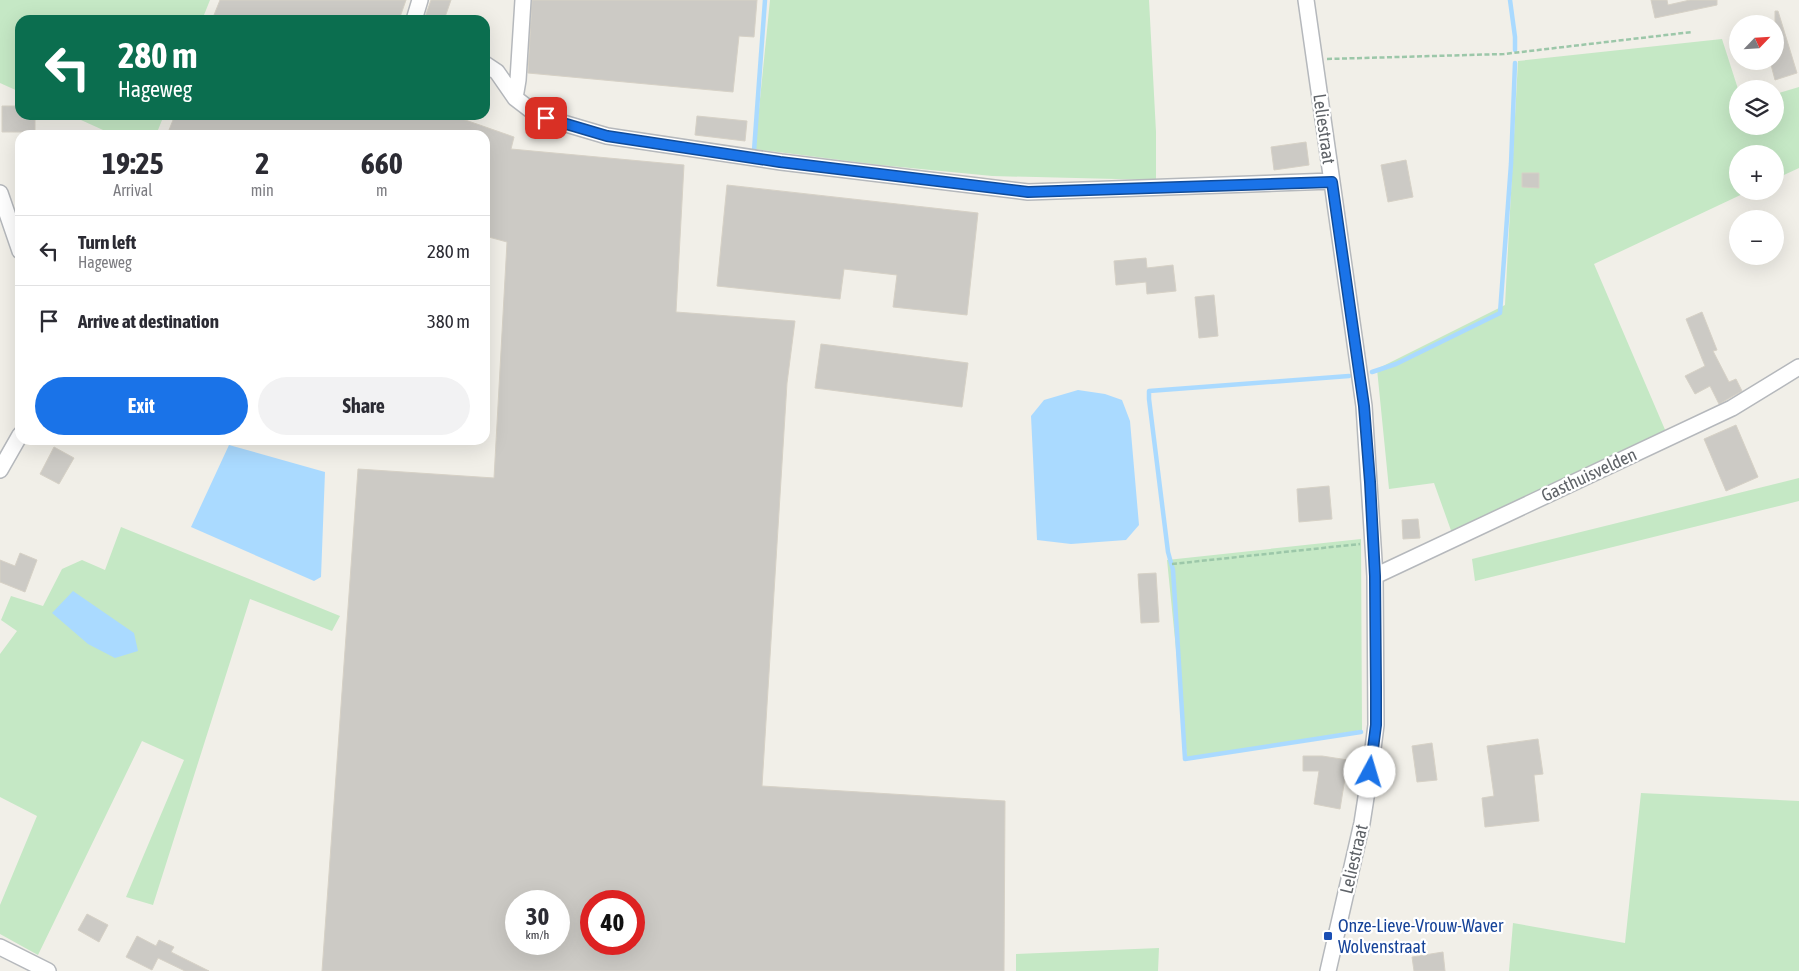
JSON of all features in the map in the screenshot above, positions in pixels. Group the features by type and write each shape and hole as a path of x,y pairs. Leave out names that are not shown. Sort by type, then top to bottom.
{"street":[{"path":"416,15 420,0"},
{"path":"516,98 523,0"},
{"name":"Leliestraat","path":"1306,0 1364,406 1375,576 1376,725 1362,824 1328,971"},
{"path":"490,67 497,72 516,98 532,112 546,118 607,136 780,162 1028,192 1332,182"},
{"path":"0,193 15,236"},
{"name":"Gasthuisvelden","path":"1375,576 1732,408 1799,367"},
{"path":"0,470 15,444"},
{"path":"0,947 48,971"}],"path":[{"path":"1314,59 1504,54 1692,32"},
{"path":"1172,564 1373,543"}],"green space":[{"path":"0,0 210,0 204,15 15,15 15,90 0,83"},
{"path":"770,0 1149,0 1156,132 1156,180 992,176 880,165 755,149"},
{"path":"1722,39 1729,61 1729,70 1732,70 1735,80 1729,80 1729,135 1784,135 1784,91 1799,87 1799,168 1784,175 1784,145 1729,145 1730,200 1594,264 1666,432 1453,536 1434,483 1389,489 1377,369 1505,305 1518,61"},
{"path":"81,120 162,120 158,130 103,130"},
{"path":"1799,478 1799,501 1475,581 1472,559"},
{"path":"121,527 340,616 332,631 250,599 153,905 126,897 184,760 142,741 38,955 0,934 0,905 37,816 0,797 0,654 17,631 1,620 11,596 43,606 62,569 82,560 105,570"},
{"path":"1361,539 1362,730 1187,758 1167,560"},
{"path":"1641,793 1799,801 1799,971 1509,971 1513,923 1625,943"},
{"path":"1159,948 1158,971 1016,971 1016,954"}],"water":[{"path":"1078,390 1105,394 1122,400 1130,421 1139,525 1126,540 1071,544 1037,540 1031,416 1044,400"},
{"path":"229,445 325,472 321,577 314,581 191,527"},
{"path":"73,591 134,633 138,651 115,658 88,644 52,613"}],"building":[{"path":"220,0 406,0 401,15 214,15"},
{"path":"431,0 451,0 446,15 426,15"},
{"path":"532,0 757,0 754,37 739,36 733,92 528,73"},
{"path":"1651,0 1667,0 1668,5 1690,0 1717,0 1717,5 1655,18"},
{"path":"1784,31 1797,73 1775,80 1772,70 1784,70"},
{"path":"2,106 15,106 15,120 35,120 35,130 2,132"},
{"path":"697,116 747,121 745,141 695,135"},
{"path":"173,120 465,120 514,137 511,149 684,165 676,312 795,321 787,383 762,786 1005,801 1004,971 322,971 358,469 494,478 507,242 490,237 490,130 169,130"},
{"path":"1306,142 1309,165 1274,170 1271,147"},
{"path":"1406,160 1413,197 1388,202 1381,165"},
{"path":"1522,173 1539,173 1539,188 1522,187"},
{"path":"727,185 978,213 967,315 893,307 897,275 844,269 840,299 717,286"},
{"path":"1146,258 1147,268 1173,265 1176,291 1147,294 1146,282 1116,285 1114,261"},
{"path":"1214,295 1218,336 1199,338 1195,297"},
{"path":"1702,312 1717,350 1713,351 1729,382 1736,379 1742,391 1719,404 1710,386 1695,394 1685,376 1705,366 1686,319"},
{"path":"821,344 968,363 962,407 815,388"},
{"path":"1736,425 1758,477 1726,491 1704,439"},
{"path":"54,447 74,458 59,484 40,474"},
{"path":"1329,486 1332,519 1299,522 1297,489"},
{"path":"1418,519 1420,538 1403,539 1402,520"},
{"path":"20,553 37,560 25,592 0,582 0,560 15,566"},
{"path":"1156,573 1159,622 1141,623 1138,574"},
{"path":"1538,739 1543,774 1534,775 1539,821 1485,827 1482,798 1494,796 1487,746"},
{"path":"1432,743 1437,780 1417,782 1412,746"},
{"path":"1303,756 1322,756 1348,760 1340,809 1314,804 1319,771 1303,771"},
{"path":"87,914 108,925 99,942 78,930"},
{"path":"137,936 156,946 159,940 174,947 171,952 209,971 185,971 158,958 152,970 126,957"},
{"path":"1443,952 1445,971 1414,971 1412,957"}],"waterway":[{"path":"754,151 765,0"},
{"path":"1510,0 1515,50"},
{"path":"1372,372 1396,364 1500,313 1511,164 1515,63"},
{"path":"1349,376 1149,391 1149,399 1168,552 1173,570 1185,759 1361,732"}],"place":[{"name":"Onze-Lieve-Vrouw-Waver Wolvenstraat","path":"1328,936"}],"route":[{"path":"546,118 607,136 780,162 1028,192 1332,182 1364,406 1370,482 1375,576 1376,725 1370,772"}]}
